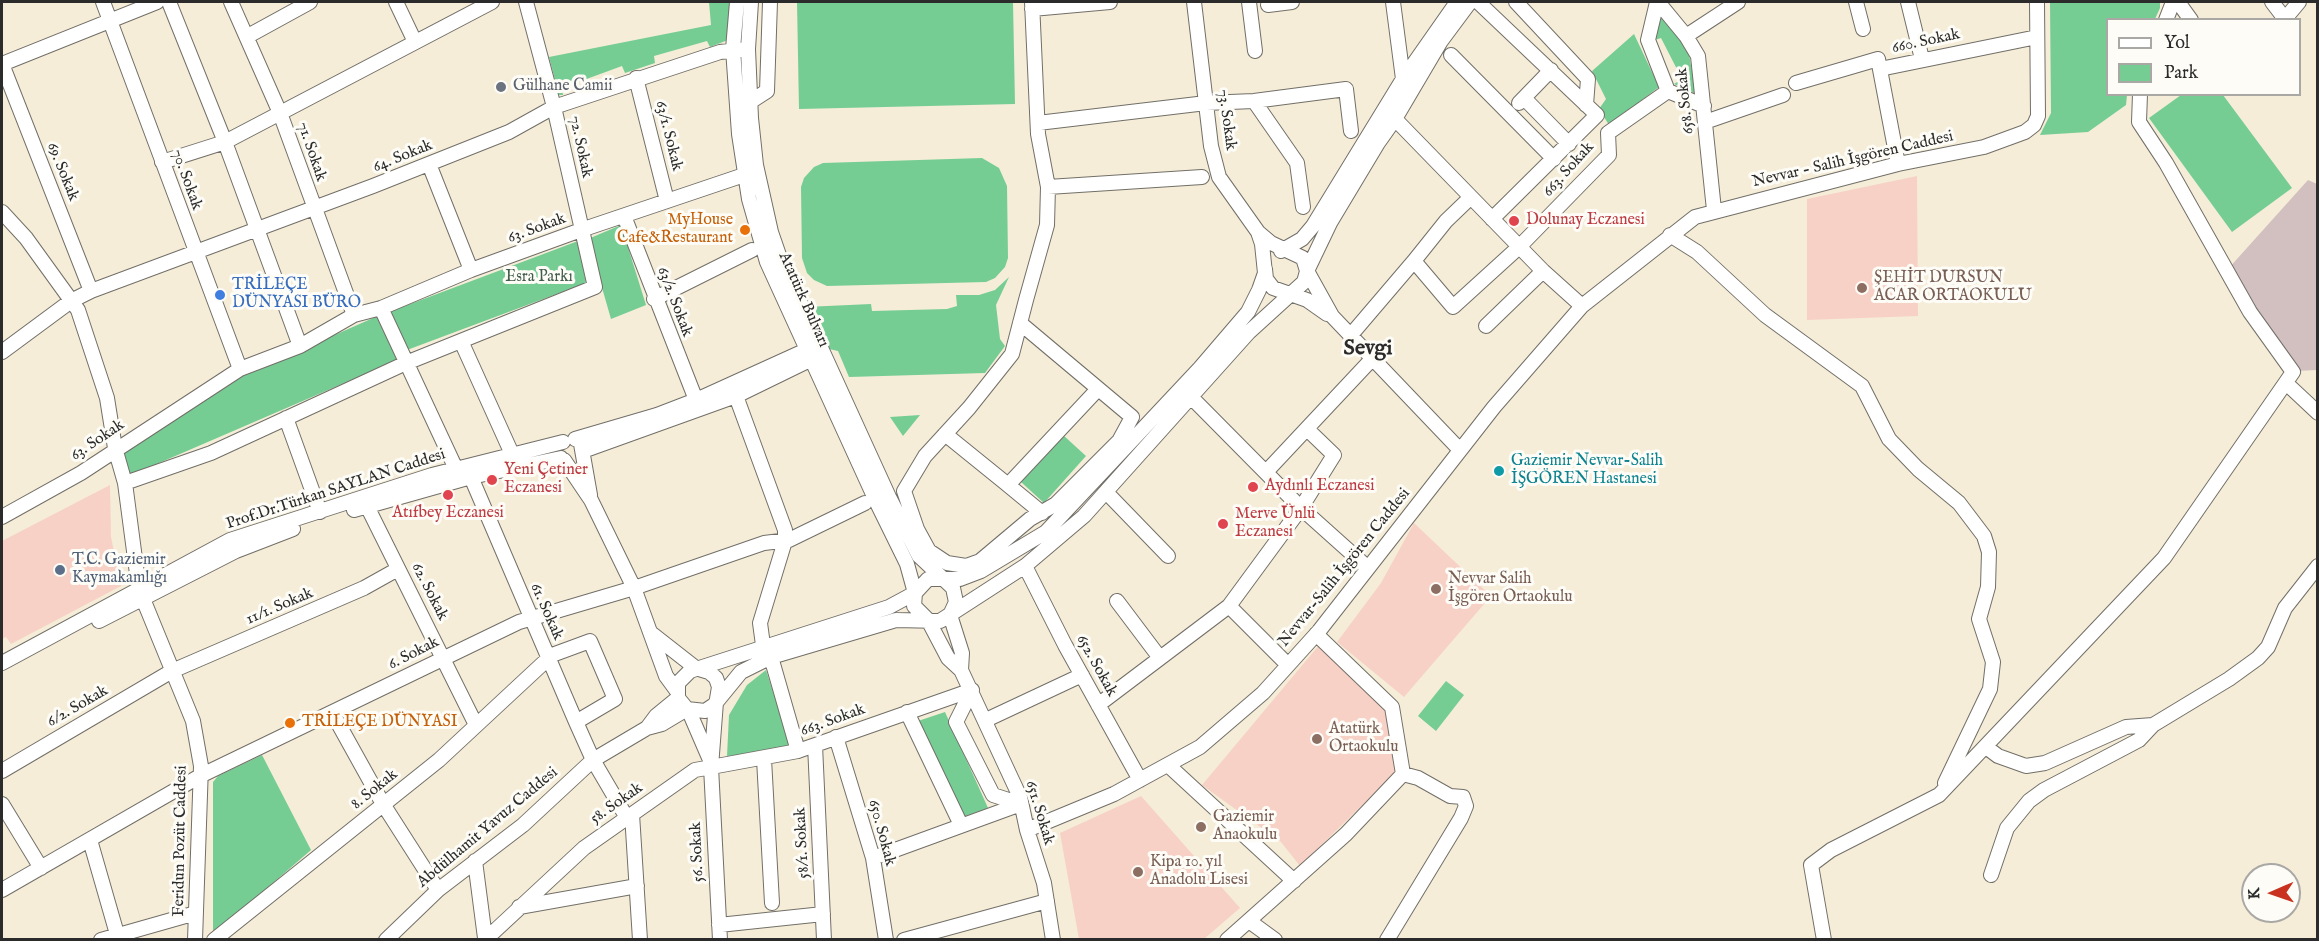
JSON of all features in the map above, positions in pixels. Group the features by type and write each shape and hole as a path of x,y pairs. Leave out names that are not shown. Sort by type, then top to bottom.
{"street":[{"name":"70. Sokak","path":"103,2 240,369"},
{"path":"2,64 157,2"},
{"path":"169,2 225,142 300,346"},
{"name":"71. Sokak","path":"231,2 248,36 280,113 354,315"},
{"path":"248,36 310,2"},
{"path":"396,2 415,42"},
{"path":"162,162 225,142 492,2"},
{"name":"72. Sokak","path":"526,2 554,107 581,230"},
{"name":"Atatürk Bulvarı","path":"737,2 733,49 744,176 756,230 767,262 816,351 919,556 941,579 948,582 956,594 954,609 950,615"},
{"name":"Atatürk Bulvarı","path":"751,2 748,49 756,165 764,207 780,258 877,504 907,564 915,593 914,606 928,620 948,658 962,670"},
{"path":"750,102 767,91 770,2"},
{"path":"1110,2 1032,5 1038,123 1048,187 1047,225 1012,354 925,456 904,491 917,529 929,551 947,563 966,566 980,561 1030,519 1056,504 1138,422 1200,368 1248,312 1265,273 1268,260 1302,239 1313,226 1403,79 1456,2"},
{"name":"73. Sokak","path":"1194,2 1203,103 1211,146 1220,177 1258,232"},
{"path":"1249,2 1255,51"},
{"path":"1268,5 1292,2"},
{"path":"1393,2 1403,79"},
{"path":"1138,422 1046,532 981,571 960,579 922,582 915,593 889,607 767,651 741,672 717,701 705,711 683,702 682,677 698,669 767,651 896,620 940,621 1025,566 1084,516 1249,332 1290,292 1301,287 1330,223 1442,41 1470,2"},
{"path":"1478,2 1592,110 1608,133"},
{"path":"1492,219 1569,144 1592,110 1588,79 1516,2"},
{"path":"1657,2 1648,40 1668,91 1704,106"},
{"name":"658. Sokak","path":"1657,2 1686,36 1698,56 1714,210"},
{"path":"1686,36 1738,2"},
{"path":"1856,2 1863,29"},
{"path":"1908,2 1922,59"},
{"name":"Nevvar - Salih İşgören Caddesi","path":"1582,306 1695,217 1714,210 1898,164 1984,147 2013,139 2034,125 2038,116 2037,2"},
{"path":"2167,18 2173,2"},
{"path":"2178,2 2190,18"},
{"path":"2272,2 2283,18"},
{"path":"2285,18 2299,2"},
{"name":"660. Sokak","path":"1796,83 1878,59 1880,69 2037,37"},
{"name":"64. Sokak","path":"2,351 71,301 91,291 258,231 429,164 508,132 554,107 636,78 733,49 748,49"},
{"path":"1451,55 1554,159"},
{"name":"69. Sokak","path":"2,64 91,291"},
{"path":"1880,69 1898,164"},
{"path":"1509,113 1551,70"},
{"name":"63/1. Sokak","path":"636,78 667,201"},
{"path":"1038,123 1203,103 1254,101 1346,89 1351,131"},
{"name":"663. Sokak","path":"1414,261 1453,307 1519,247 1609,155 1608,133 1668,91"},
{"path":"1705,122 1783,95"},
{"path":"1824,939 1811,865 1831,850 1939,795 1986,747 2164,558 2293,372 2250,312 2166,163 2139,122 2140,96"},
{"path":"1524,98 1569,144"},
{"path":"1254,101 1297,163 1303,207"},
{"path":"1395,119 1519,247 1582,306"},
{"path":"429,164 471,270"},
{"path":"581,230 744,176"},
{"path":"1048,187 1202,177"},
{"path":"1350,336 1446,221 1471,196"},
{"name":"Feridun Pozüt Caddesi","path":"2,212 26,238 78,310 107,398 125,483 141,594 193,721 200,776 195,939"},
{"name":"63/2. Sokak","path":"624,216 654,299 696,400"},
{"name":"63. Sokak","path":"2,517 81,473 240,369 300,346 354,315 381,308 471,270 581,230 595,287 406,363 211,453 125,483"},
{"path":"1258,232 1303,258 1307,271 1332,316 1460,450"},
{"path":"1258,232 1264,253 1265,273 1273,288 1290,292 1307,300 1332,316"},
{"path":"1670,235 1697,252 1765,315 1862,387 1889,440 1918,469 1959,503 1984,536 1989,552 1988,587 1979,619 1993,662 1990,689 1939,795"},
{"path":"654,299 752,250"},
{"path":"1485,326 1543,271"},
{"name":"Nevvar-Salih İşgören Caddesi","path":"1027,830 1114,794 1200,747 1263,693 1316,634 1460,450 1582,306"},
{"path":"381,308 456,469"},
{"path":"1020,322 1138,422"},
{"path":"461,341 512,454"},
{"path":"563,459 575,462 583,453 736,396 816,351"},
{"name":"Prof.Dr.Türkan SAYLAN Caddesi","path":"2,672 141,594 230,540 456,469 657,416 816,351"},
{"path":"1266,472 1372,359"},
{"path":"2286,383 2318,413"},
{"path":"1008,485 1098,389"},
{"path":"736,396 783,521 785,541"},
{"path":"1191,398 1301,508 1368,568"},
{"path":"286,418 320,512"},
{"path":"1098,705 1229,606 1301,508 1334,454 1306,429"},
{"path":"945,434 1042,513"},
{"path":"569,441 581,444 591,500 563,459 560,447 569,441"},
{"name":"Prof.Dr.Türkan SAYLAN Caddesi","path":"2,663 141,594 236,551 367,506 471,477 563,459"},
{"name":"61. Sokak","path":"471,477 530,619 593,759 629,816"},
{"path":"1106,492 1168,556"},
{"name":"56. Sokak","path":"591,500 634,588 656,652 683,702 711,765"},
{"name":"6. Sokak","path":"2,890 200,776 530,619 634,588 764,543 785,541 865,503"},
{"name":"62. Sokak","path":"367,506 476,725"},
{"name":"663. Sokak","path":"785,541 760,623 798,751 972,690"},
{"name":"652. Sokak","path":"1025,566 1140,780"},
{"path":"1992,875 2007,828 2029,801 2044,790 2139,740 2152,725 2229,679 2258,658 2268,647 2285,608 2318,566"},
{"name":"11/1. Sokak","path":"172,671 364,588 398,569"},
{"path":"1117,601 1160,658"},
{"path":"1229,606 1288,665"},
{"path":"950,615 962,653 962,670"},
{"path":"651,633 698,669 716,678 719,690 717,701"},
{"path":"1316,634 1392,707 1395,738 1403,774"},
{"path":"548,658 590,641 603,670 615,699 576,722"},
{"name":"8. Sokak","path":"214,939 439,760 548,658"},
{"name":"651. Sokak","path":"962,670 986,720 1021,804 1044,883 1053,939"},
{"name":"6/2. Sokak","path":"2,771 172,671"},
{"path":"986,720 1082,675"},
{"path":"972,690 956,722 993,795 1021,804"},
{"name":"56. Sokak","path":"717,701 711,765 720,939"},
{"name":"Abdülhamit Yavuz Caddesi","path":"386,939 401,933 438,890 523,825 593,759 647,728 662,724 683,702"},
{"path":"907,712 961,825"},
{"path":"333,714 383,804 438,890"},
{"path":"1986,747 1998,756 2026,766 2045,763 2126,727 2152,725"},
{"name":"650. Sokak","path":"836,737 873,858 886,939"},
{"name":"58/1. Sokak","path":"815,745 824,939"},
{"name":"58. Sokak","path":"485,939 584,848 695,770 711,765 764,759 798,751"},
{"path":"764,759 772,903"},
{"path":"1168,765 1294,881"},
{"path":"1227,939 1346,834 1403,774"},
{"path":"1386,939 1466,806 1463,797 1450,796 1418,778 1403,774"},
{"path":"2,804 41,868"},
{"path":"873,858 1021,804"},
{"path":"629,816 640,939"},
{"path":"90,840 117,934"},
{"path":"475,861 485,939"},
{"path":"519,907 637,886"},
{"path":"904,939 935,935 1047,901"},
{"path":"101,939 196,913"},
{"path":"719,925 823,914"},
{"path":"1248,921 1275,939"}],"shaded area":[{"path":"1917,176 1918,316 1807,320 1807,199"},
{"path":"2308,180 2317,184 2317,370 2295,371 2228,269"},
{"name":"T.C. Gaziemir Kaymakamlığı","path":"110,485 111,537 121,586 11,644 6,637 2,639 2,541"},
{"path":"1414,523 1491,596 1404,697 1337,642 1381,583"},
{"name":"Atatürk Ortaokulu","path":"1320,644 1387,707 1398,770 1300,866 1281,842 1202,785"},
{"name":"Kipa 10. yıl Anadolu Lisesi","path":"1141,796 1240,908 1204,939 1079,939 1060,833"}],"green space":[{"path":"709,2 733,2 728,40 710,47 707,41 654,56 655,63 625,73 622,66 562,88 563,95 559,95 549,57 711,25"},
{"path":"797,2 1013,2 1015,104 799,109"},
{"path":"2050,2 2160,2 2155,18 2106,18 2106,96 2127,96 2126,105 2088,132 2040,135 2051,113"},
{"path":"1663,13 1689,54 1696,94 1674,84 1682,79 1661,38 1655,40 1656,20"},
{"path":"1634,34 1659,87 1609,125 1599,109 1606,99 1592,71"},
{"path":"2180,96 2224,96 2292,188 2232,232 2149,118"},
{"path":"982,158 999,168 1007,186 1008,258 1005,267 995,278 986,282 827,286 814,280 807,273 802,258 801,187 804,178 814,167 823,163"},
{"path":"621,225 646,305 611,319 588,239"},
{"name":"Esra Parkı","path":"578,241 586,283 407,350 389,312"},
{"path":"1009,277 996,305 1000,339 1005,346 985,373 849,377 838,351 825,348 805,307 871,304 872,311 947,309 957,306 956,295 979,295 995,290"},
{"path":"380,315 400,359 129,476 123,453 246,374"},
{"path":"920,415 903,436 890,417"},
{"path":"1063,435 1086,456 1044,503 1021,482"},
{"path":"766,670 790,745 778,752 727,756 729,715 747,685"},
{"path":"1446,681 1464,695 1436,731 1418,716"},
{"path":"945,712 988,808 960,818 918,721"},
{"path":"262,755 311,850 213,935 213,782 218,776"}],"place":[{"name":"Gülhane Camii","path":"501,87"},
{"name":"Dolunay Eczanesi","path":"1514,221"},
{"name":"MyHouse Cafe&Restaurant","path":"745,230"},
{"name":"ŞEHİT DURSUN ACAR ORTAOKULU","path":"1862,288"},
{"name":"TRİLEÇE DÜNYASI BÜRO","path":"220,295"},
{"name":"Gaziemir Nevvar-Salih İŞGÖREN Hastanesi","path":"1499,471"},
{"name":"Yeni Çetiner Eczanesi","path":"492,480"},
{"name":"Aydınlı Eczanesi","path":"1253,487"},
{"name":"Atıfbey Eczanesi","path":"448,495"},
{"name":"Merve Ünlü Eczanesi","path":"1223,524"},
{"name":"T.C. Gaziemir Kaymakamlığı","path":"60,570"},
{"name":"Nevvar Salih İşgören Ortaokulu","path":"1436,589"},
{"name":"TRİLEÇE DÜNYASI","path":"290,723"},
{"name":"Atatürk Ortaokulu","path":"1317,739"},
{"name":"Gaziemir Anaokulu","path":"1201,827"},
{"name":"Kipa 10. yıl Anadolu Lisesi","path":"1138,872"}],"district":[{"name":"Sevgi","path":"1368,349"}]}
